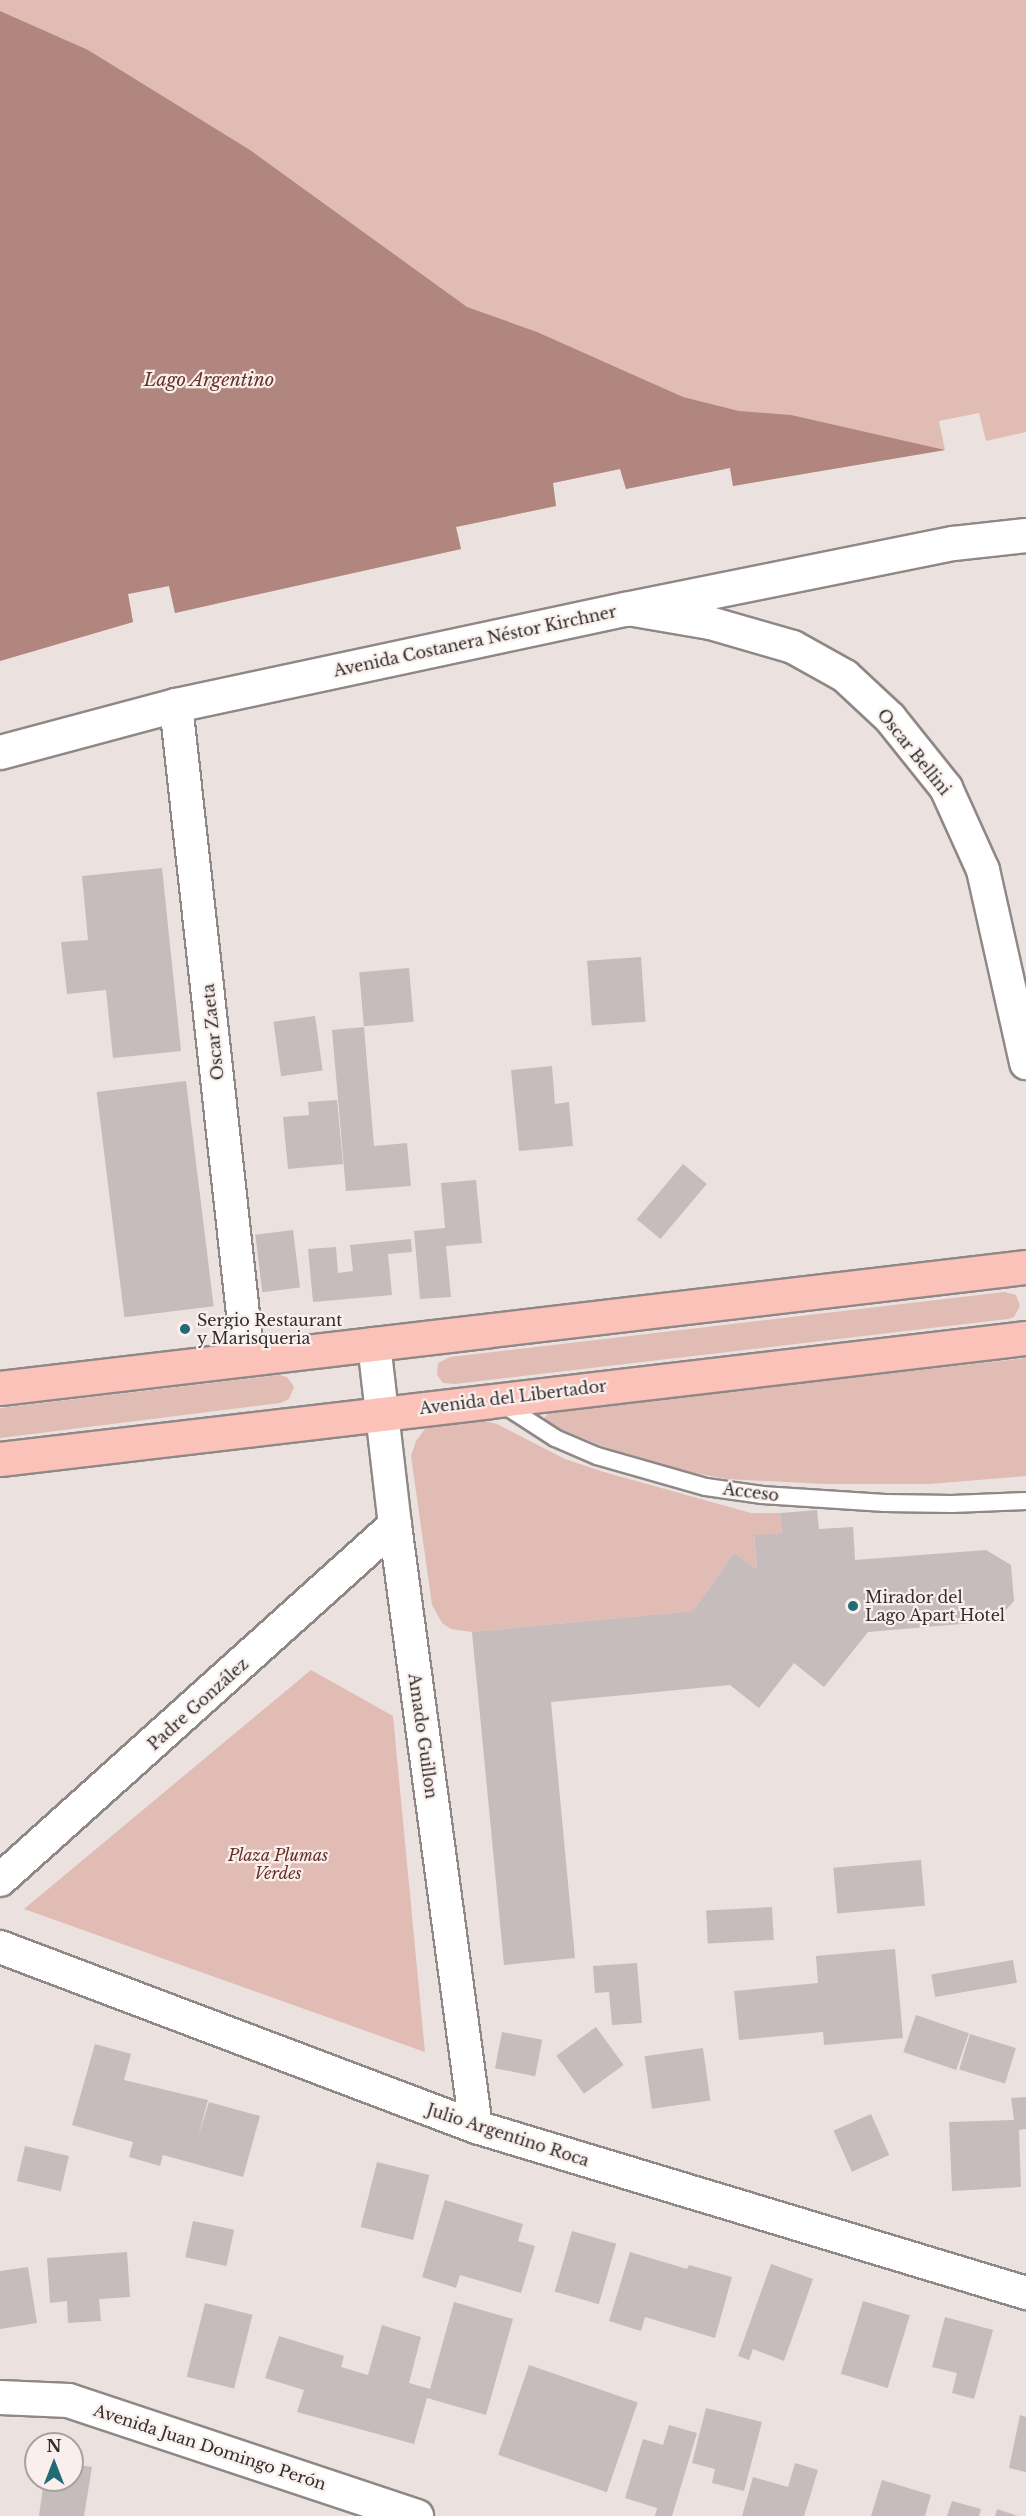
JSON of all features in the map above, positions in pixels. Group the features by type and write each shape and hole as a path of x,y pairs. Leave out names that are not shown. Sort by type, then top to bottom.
{"main road":[{"path":"0,1388 1026,1267"},
{"name":"Avenida del Libertador","path":"0,1459 1026,1338"}],"street":[{"name":"Avenida Costanera Néstor Kirchner","path":"953,543 1026,521"},
{"name":"Avenida Costanera Néstor Kirchner","path":"0,752 176,705 625,609 953,543 1026,535"},
{"name":"Oscar Bellini","path":"625,609 710,623 793,647 845,676 890,718 946,788 983,870 1026,1063"},
{"name":"Oscar Zaeta","path":"176,705 248,1359"},
{"name":"Amado Guillon","path":"374,1344 395,1525 476,2127"},
{"name":"Padre González","path":"0,1880 395,1525"},
{"name":"Julio Argentino Roca","path":"0,1947 476,2127 1026,2292"},
{"name":"Avenida Juan Domingo Perón","path":"0,2397 68,2400 416,2516"}],"lane":[{"name":"Acceso","path":"495,1399 555,1438 597,1456 706,1487 762,1495 885,1503 952,1504 1026,1501"}],"green space":[{"path":"0,0 1026,0 1026,432 986,441 979,413 939,421 945,450 733,486 730,468 626,489 620,469 553,483 556,506 456,527 461,549 175,613 169,586 128,594 133,622 0,661"},
{"path":"1004,1292 1016,1295 1020,1306 1014,1317 1008,1319 455,1384 443,1383 437,1375 438,1363 450,1357"},
{"path":"1026,1358 1026,1476 929,1484 825,1484 726,1479 674,1469 624,1455 541,1421 549,1413 555,1411"},
{"path":"279,1375 287,1377 294,1387 289,1399 281,1403 0,1438 0,1408"},
{"path":"476,1419 497,1424 565,1459 604,1472 751,1513 780,1513 782,1533 754,1536 757,1569 734,1553 693,1611 472,1632 451,1629 442,1623 432,1605 411,1456 416,1441 425,1429 437,1423"},
{"name":"Plaza Plumas Verdes","path":"311,1670 393,1716 425,2052 24,1909"}],"water":[{"name":"Lago Argentino","path":"0,11 88,50 250,150 467,307 537,332 683,397 739,411 791,415 945,450 733,486 730,468 626,489 620,469 553,483 556,506 456,527 461,549 175,613 169,586 128,594 133,622 0,661"}],"building":[{"path":"162,868 181,1051 113,1058 106,990 67,994 61,942 88,940 82,876"},
{"path":"641,957 646,1022 592,1026 587,961"},
{"path":"409,968 414,1022 364,1026 359,972"},
{"path":"315,1016 323,1070 281,1076 273,1022"},
{"path":"364,1027 374,1146 407,1143 411,1186 346,1191 332,1030"},
{"path":"552,1066 555,1104 569,1102 573,1146 519,1151 511,1070"},
{"path":"186,1081 214,1306 124,1317 97,1092"},
{"path":"337,1100 343,1164 288,1169 283,1117 309,1115 308,1102"},
{"path":"683,1164 707,1184 660,1239 637,1219"},
{"path":"476,1180 482,1243 446,1246 451,1297 420,1299 414,1231 445,1228 441,1183"},
{"path":"293,1230 300,1288 262,1292 255,1235"},
{"path":"411,1239 412,1252 388,1254 392,1295 313,1302 308,1249 336,1247 338,1273 353,1271 350,1245"},
{"path":"817,1510 819,1529 853,1527 855,1560 986,1550 1011,1565 1014,1601 996,1621 868,1632 824,1687 794,1663 759,1708 730,1685 551,1702 575,1958 504,1965 472,1632 693,1611 734,1553 757,1569 754,1535 782,1533 780,1513"},
{"path":"921,1860 925,1906 837,1913 833,1868"},
{"path":"772,1907 774,1940 708,1943 706,1910"},
{"path":"895,1949 903,2038 824,2045 823,2032 739,2040 734,1991 818,1983 816,1956"},
{"path":"1013,1960 1017,1983 935,1997 931,1974"},
{"path":"637,1963 642,2023 612,2025 609,1992 595,1993 593,1966"},
{"path":"916,2015 969,2033 956,2070 903,2052"},
{"path":"596,2027 624,2065 584,2094 556,2056"},
{"path":"502,2032 542,2040 535,2076 495,2068"},
{"path":"970,2034 1016,2048 1005,2083 959,2069"},
{"path":"95,2044 131,2054 124,2080 208,2100 198,2137 209,2102 260,2116 243,2177 163,2155 160,2166 129,2157 133,2142 72,2125"},
{"path":"703,2048 710,2100 652,2109 645,2056"},
{"path":"1026,2097 1026,2129 1019,2130 1021,2187 952,2191 949,2122 1014,2120 1011,2098"},
{"path":"871,2114 889,2155 852,2172 834,2131"},
{"path":"25,2146 69,2156 61,2191 17,2181"},
{"path":"377,2162 429,2175 413,2240 361,2227"},
{"path":"445,2200 523,2224 518,2241 535,2246 521,2293 460,2275 456,2288 422,2277"},
{"path":"193,2221 234,2230 226,2266 185,2257"},
{"path":"572,2231 616,2244 599,2304 555,2292"},
{"path":"127,2252 130,2297 99,2299 101,2321 68,2323 67,2301 50,2303 47,2258"},
{"path":"630,2252 687,2269 689,2265 732,2277 715,2338 645,2317 641,2331 609,2321"},
{"path":"771,2264 813,2279 784,2361 753,2349 749,2360 738,2356"},
{"path":"28,2267 37,2323 0,2329 0,2271"},
{"path":"863,2301 910,2315 888,2388 841,2374"},
{"path":"454,2302 513,2319 486,2415 427,2398 414,2444 297,2412 304,2390 265,2378 279,2336 344,2356 341,2367 368,2375 382,2325 421,2337 409,2383 430,2389"},
{"path":"205,2303 253,2315 234,2389 187,2377"},
{"path":"945,2317 993,2330 974,2399 952,2393 957,2373 932,2367"},
{"path":"529,2365 638,2402 607,2492 498,2455"},
{"path":"706,2408 762,2422 744,2491 712,2483 715,2469 692,2463"},
{"path":"1020,2415 1026,2417 1026,2472 1009,2468"},
{"path":"669,2425 697,2433 672,2516 655,2516 657,2508 625,2498 643,2439 663,2445"},
{"path":"795,2463 818,2470 804,2516 742,2516 753,2477 788,2487"},
{"path":"84,2466 92,2467 84,2516 39,2516 42,2492 84,2492"},
{"path":"882,2480 931,2495 925,2516 871,2516"},
{"path":"952,2501 981,2509 979,2516 947,2516"},
{"path":"997,2509 1018,2516 995,2516"}],"place":[{"name":"Sergio Restaurant y Marisqueria","path":"185,1329"},
{"name":"Mirador del Lago Apart Hotel","path":"853,1606"}]}
